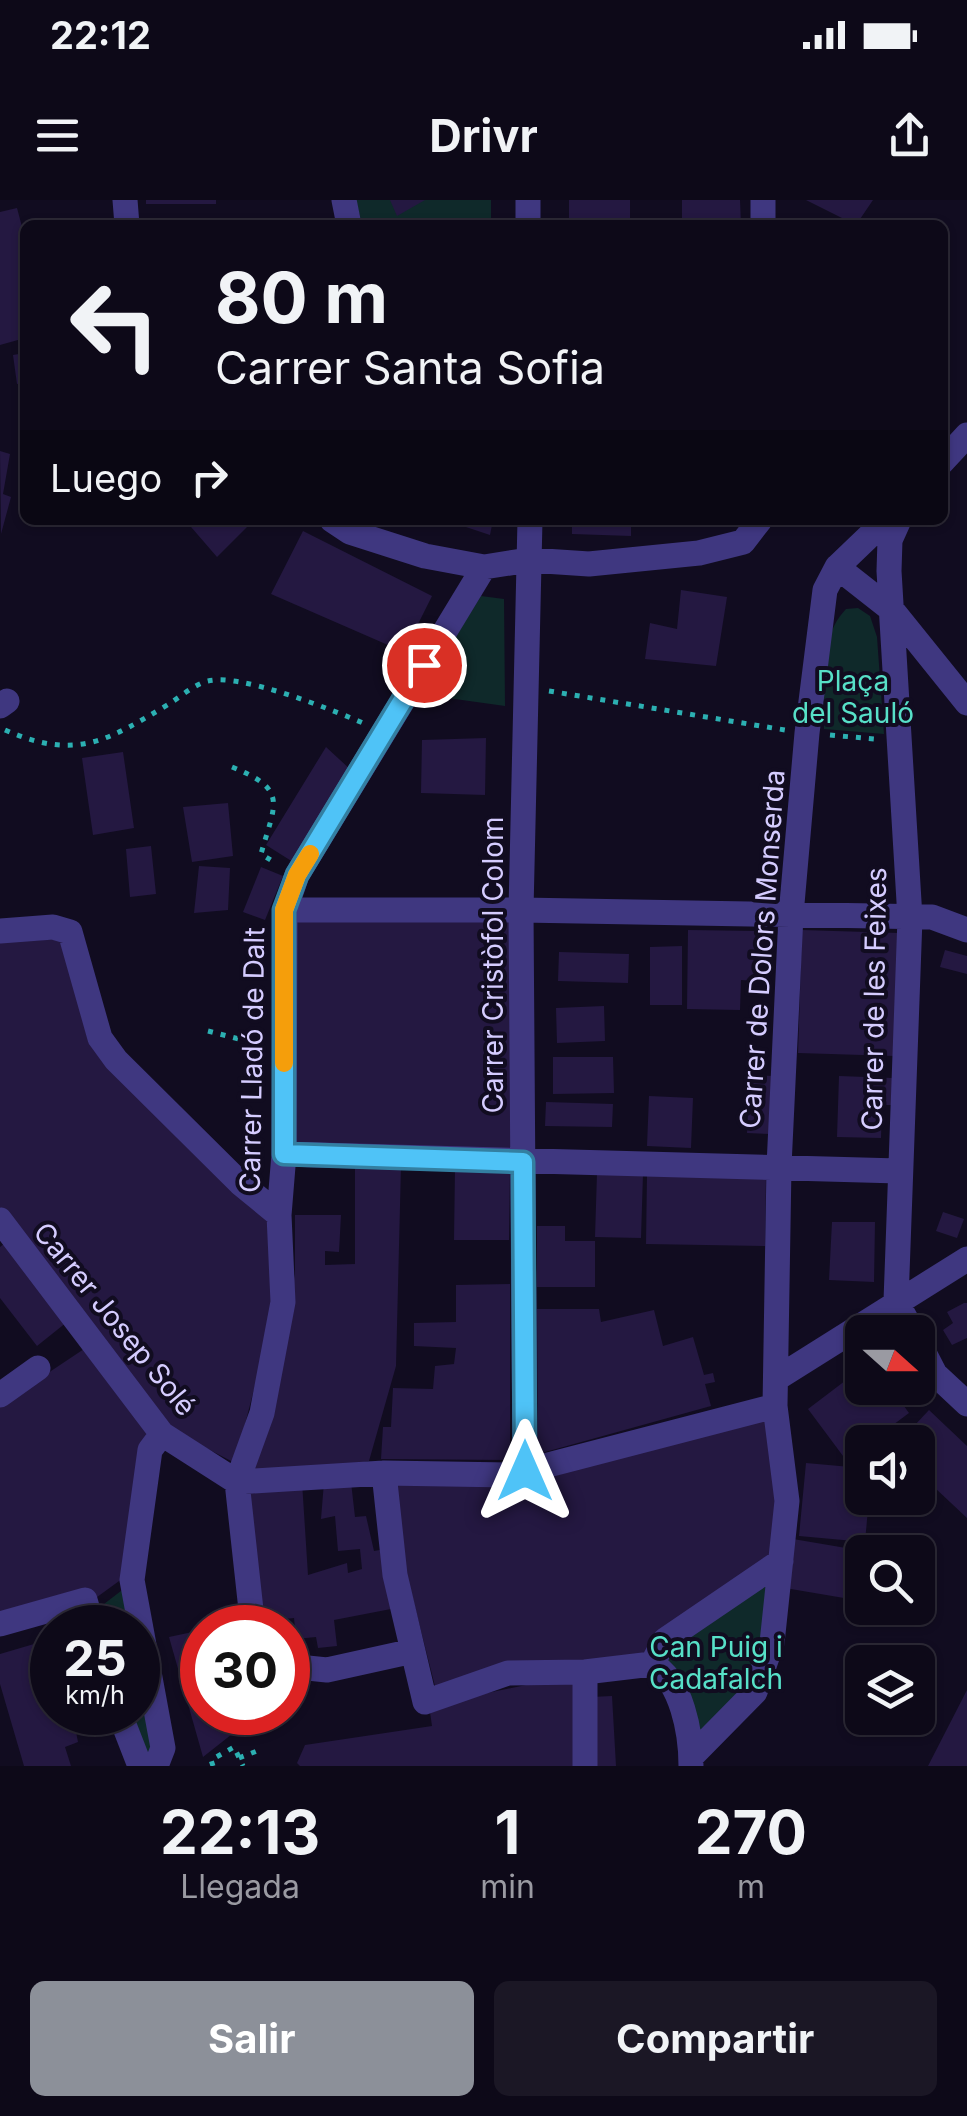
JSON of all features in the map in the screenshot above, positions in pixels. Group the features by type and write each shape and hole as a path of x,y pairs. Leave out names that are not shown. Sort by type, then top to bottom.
{"street":[{"path":"948,456 967,435"},
{"path":"340,525 350,532 425,556 484,566 529,560 589,564 699,554 743,542 756,525"},
{"name":"Carrer Cristòfol Colom","path":"525,1471 521,910 530,525"},
{"name":"Carrer de Dolors Monserda","path":"690,1762 754,1692 772,1643 786,1501 775,1406 778,1166 807,733 825,590 837,567 881,525"},
{"name":"Carrer de les Feixes","path":"896,1301 910,918 890,540 898,525"},
{"name":"Carrer Lladó de Dalt","path":"238,1482 262,1412 284,1302 279,1215 284,1154 284,910 297,875 484,566"},
{"path":"837,567 893,611 967,703"},
{"path":"284,910 932,917 967,930"},
{"path":"0,931 53,927 70,932 100,1038 116,1060 226,1170 279,1215"},
{"path":"284,1154 900,1170"},
{"name":"Carrer Josep Solé","path":"0,1220 162,1434 238,1482"},
{"path":"776,1379 967,1258"},
{"path":"896,1301 904,1315"},
{"path":"0,1396 38,1368"},
{"path":"935,1372 967,1404"},
{"path":"251,1605 238,1482 384,1473 510,1475 775,1406"},
{"path":"156,1766 163,1748 132,1580 150,1450 162,1434"},
{"path":"384,1473 395,1575 425,1702 508,1673 584,1672 652,1664 666,1672 678,1690 690,1762"},
{"path":"652,1664 665,1640 781,1560"},
{"path":"0,1624 30,1615"},
{"path":"310,1668 326,1670 413,1651"},
{"path":"584,1672 585,1766"},
{"path":"128,1735 140,1766"}],"path":[{"path":"0,728 43,745 70,748 123,731 207,680 239,680 384,731"},
{"path":"526,687 807,733 900,742"},
{"path":"232,767 259,778 272,790 274,807 261,854"},
{"path":"208,1031 284,1052"},
{"path":"213,1766 211,1760 234,1747 243,1766"},
{"path":"239,1758 257,1750"}],"green space":[{"path":"356,200 491,200 491,220 361,220"},
{"path":"481,596 504,599 505,706 419,694"},
{"name":"Plaça del Sauló","path":"858,608 870,616 877,637 884,734 824,729 824,666 830,635 846,609"},
{"name":"Can Puig i Cadafalch","path":"777,1568 750,1690 693,1749 657,1661"},
{"path":"130,1584 134,1605 103,1605"},
{"path":"130,1735 158,1735 160,1747 153,1766 142,1766"}],"building":[{"path":"146,200 216,200 216,204 146,204"},
{"path":"390,200 425,200 397,216"},
{"path":"569,200 630,200 630,220 569,220"},
{"path":"682,200 740,200 741,220 682,220"},
{"path":"806,200 873,200 859,220 846,220"},
{"path":"17,208 20,220 20,339 0,345 0,212"},
{"path":"20,354 20,384 17,384 13,355"},
{"path":"0,451 10,454 3,494 11,497 1,534"},
{"path":"189,525 249,525 217,557"},
{"path":"460,525 492,525 490,535"},
{"path":"572,525 631,525 631,536 572,534"},
{"path":"303,531 432,596 404,652 271,594"},
{"path":"681,590 727,597 716,666 645,659 650,623 677,629"},
{"path":"486,738 485,795 421,793 422,740"},
{"path":"326,747 352,771 293,862 266,845"},
{"path":"123,752 134,828 93,835 82,758"},
{"path":"228,803 233,856 192,862 183,807"},
{"path":"151,846 156,894 130,897 126,849"},
{"path":"199,866 230,868 228,910 194,913"},
{"path":"261,867 283,876 265,920 243,912"},
{"path":"516,915 516,1154 290,1149 289,916"},
{"path":"688,930 757,931 756,981 741,980 740,1010 687,1009"},
{"path":"802,930 899,933 895,1056 798,1053"},
{"path":"63,939 89,1043 271,1220 277,1300 235,1463 167,1428 0,1207 0,942"},
{"path":"682,946 682,1005 650,1005 650,947"},
{"path":"945,950 967,956 967,974 940,967"},
{"path":"559,952 629,954 628,983 558,981"},
{"path":"604,1006 605,1041 557,1043 556,1008"},
{"path":"553,1057 613,1057 614,1093 553,1094"},
{"path":"750,1075 773,1076 771,1134 747,1133"},
{"path":"839,1076 893,1078 892,1105 882,1105 881,1138 837,1137"},
{"path":"649,1096 693,1098 691,1148 647,1146"},
{"path":"546,1102 613,1104 612,1127 545,1126"},
{"path":"401,1166 396,1366 369,1461 319,1471 250,1475 295,1274 295,1215 341,1215 339,1252 325,1251 325,1265 355,1264 355,1167"},
{"path":"455,1168 510,1169 509,1240 454,1240"},
{"path":"597,1173 643,1174 641,1238 595,1237"},
{"path":"647,1175 766,1176 765,1246 646,1244"},
{"path":"943,1212 964,1219 957,1238 936,1231"},
{"path":"832,1222 875,1222 874,1282 829,1280"},
{"path":"537,1226 565,1226 565,1241 595,1241 595,1287 537,1287"},
{"path":"5,1243 67,1322 37,1346 0,1298 0,1247"},
{"path":"510,1284 510,1460 381,1459 383,1427 391,1427 393,1388 433,1389 435,1366 454,1364 456,1348 414,1346 414,1323 456,1322 456,1285"},
{"path":"964,1303 967,1338 952,1345 943,1330 953,1323 947,1312"},
{"path":"537,1309 599,1309 601,1322 654,1310 663,1346 693,1337 704,1375 713,1373 715,1382 705,1384 711,1406 538,1454"},
{"path":"87,1347 153,1436 126,1576 93,1600 30,1605 30,1611 0,1616 0,1405"},
{"path":"845,1381 845,1405 903,1405 909,1413 893,1425 845,1425 845,1459 808,1409"},
{"path":"929,1410 967,1446 967,1518 935,1488 935,1425 915,1425"},
{"path":"769,1413 781,1505 776,1556 648,1658 437,1694 399,1544 395,1483 513,1482"},
{"path":"806,1463 845,1466 845,1515 867,1515 866,1535 845,1535 845,1540 799,1536"},
{"path":"302,1482 308,1575 347,1563 348,1573 362,1569 360,1549 338,1551 335,1516 321,1519 324,1482 351,1482 355,1517 366,1516 374,1551 380,1550 391,1609 334,1620 337,1646 318,1648 316,1637 310,1638 310,1605 258,1605 248,1486"},
{"path":"793,1539 845,1548 844,1598 785,1588"},
{"path":"180,1635 180,1676 169,1637"},
{"path":"30,1645 30,1735 77,1735 78,1742 65,1747 71,1766 24,1766 0,1684 0,1654"},
{"path":"575,1683 579,1766 297,1763 305,1745 432,1726 429,1705 526,1685"},
{"path":"967,1690 967,1766 928,1766"},
{"path":"612,1696 616,1766 594,1766 591,1697"},
{"path":"197,1735 231,1735 203,1757"}],"slow traffic":[{"path":"284,1063 284,910 310,854"}],"route":[{"path":"424,665 297,875 284,910 284,1154 523,1162 525,1471"}]}
